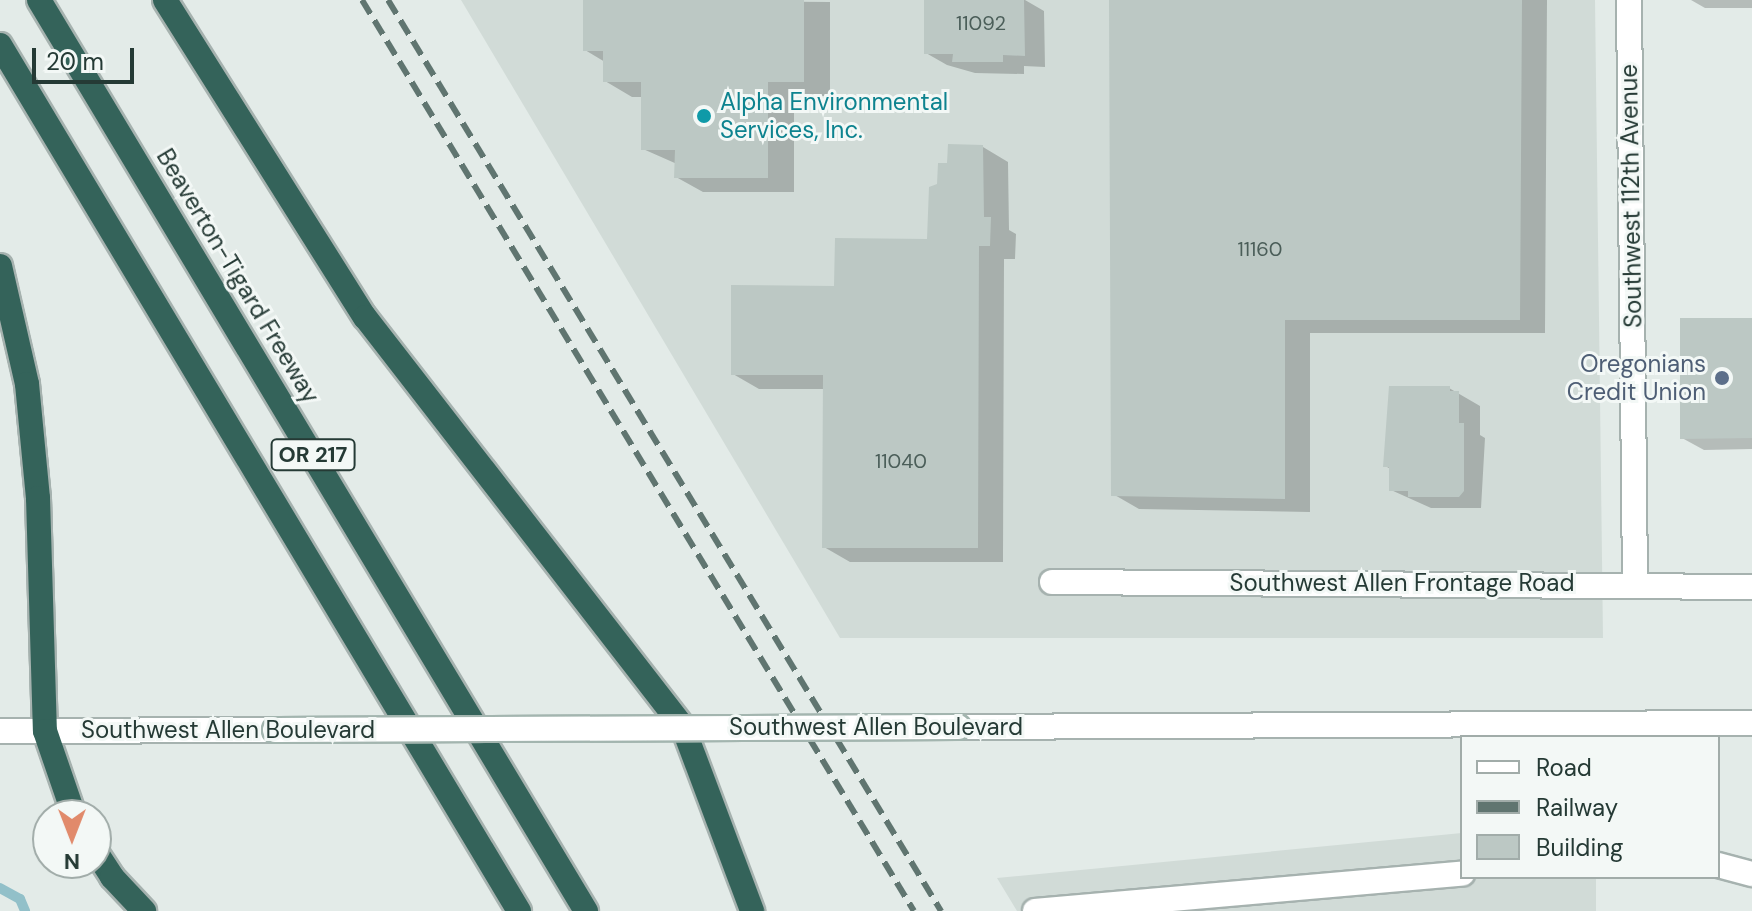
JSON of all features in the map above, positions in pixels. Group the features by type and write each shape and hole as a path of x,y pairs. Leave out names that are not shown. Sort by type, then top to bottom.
{"highway":[{"name":"Beaverton-Tigard Freeway","path":"39,0 586,911"},
{"path":"165,0 365,317 683,727 752,911"},
{"name":"OR 217","path":"0,45 519,911"},
{"path":"0,266 27,384 38,498 45,731 68,799"},
{"path":"112,877 144,911"}],"main road":[{"name":"Southwest 112th Avenue","path":"1629,0 1635,583"},
{"name":"Southwest Allen Frontage Road","path":"1052,582 1635,583 1752,587"},
{"name":"Southwest Allen Boulevard","path":"0,731 1752,723"},
{"path":"1720,866 1752,874"},
{"path":"1035,911 1460,874"}],"shaded area":[{"path":"461,0 1595,0 1603,638 840,638"},
{"path":"1460,833 1460,879 1596,879 1596,911 1017,911 997,878"}],"building":[{"name":"Alpha Environmental Services, Inc.","path":"583,0 804,0 804,82 768,82 768,178 674,178 675,150 641,150 641,82 603,82 603,51 583,51"},
{"path":"924,0 1024,0 1025,56 1003,55 1003,62 952,62 953,54 924,54"},
{"path":"1109,0 1522,0 1520,320 1285,320 1285,499 1111,496"},
{"path":"948,144 983,145 984,217 991,217 990,246 979,246 978,548 822,548 823,375 731,375 731,285 834,286 835,238 927,239 929,187 937,184 938,163 947,163"},
{"path":"1680,318 1752,318 1752,438 1680,439"},
{"path":"1389,386 1450,386 1450,391 1459,391 1459,423 1464,423 1464,491 1459,497 1408,497 1408,491 1389,491 1389,467 1383,467"}],"waterway":[{"path":"0,888 20,899 25,911"}],"railway":[{"path":"362,0 914,911"},
{"path":"388,0 941,911"}],"place":[{"name":"Alpha Environmental Services, Inc.","path":"704,116"},
{"name":"Oregonians Credit Union","path":"1722,378"}]}
